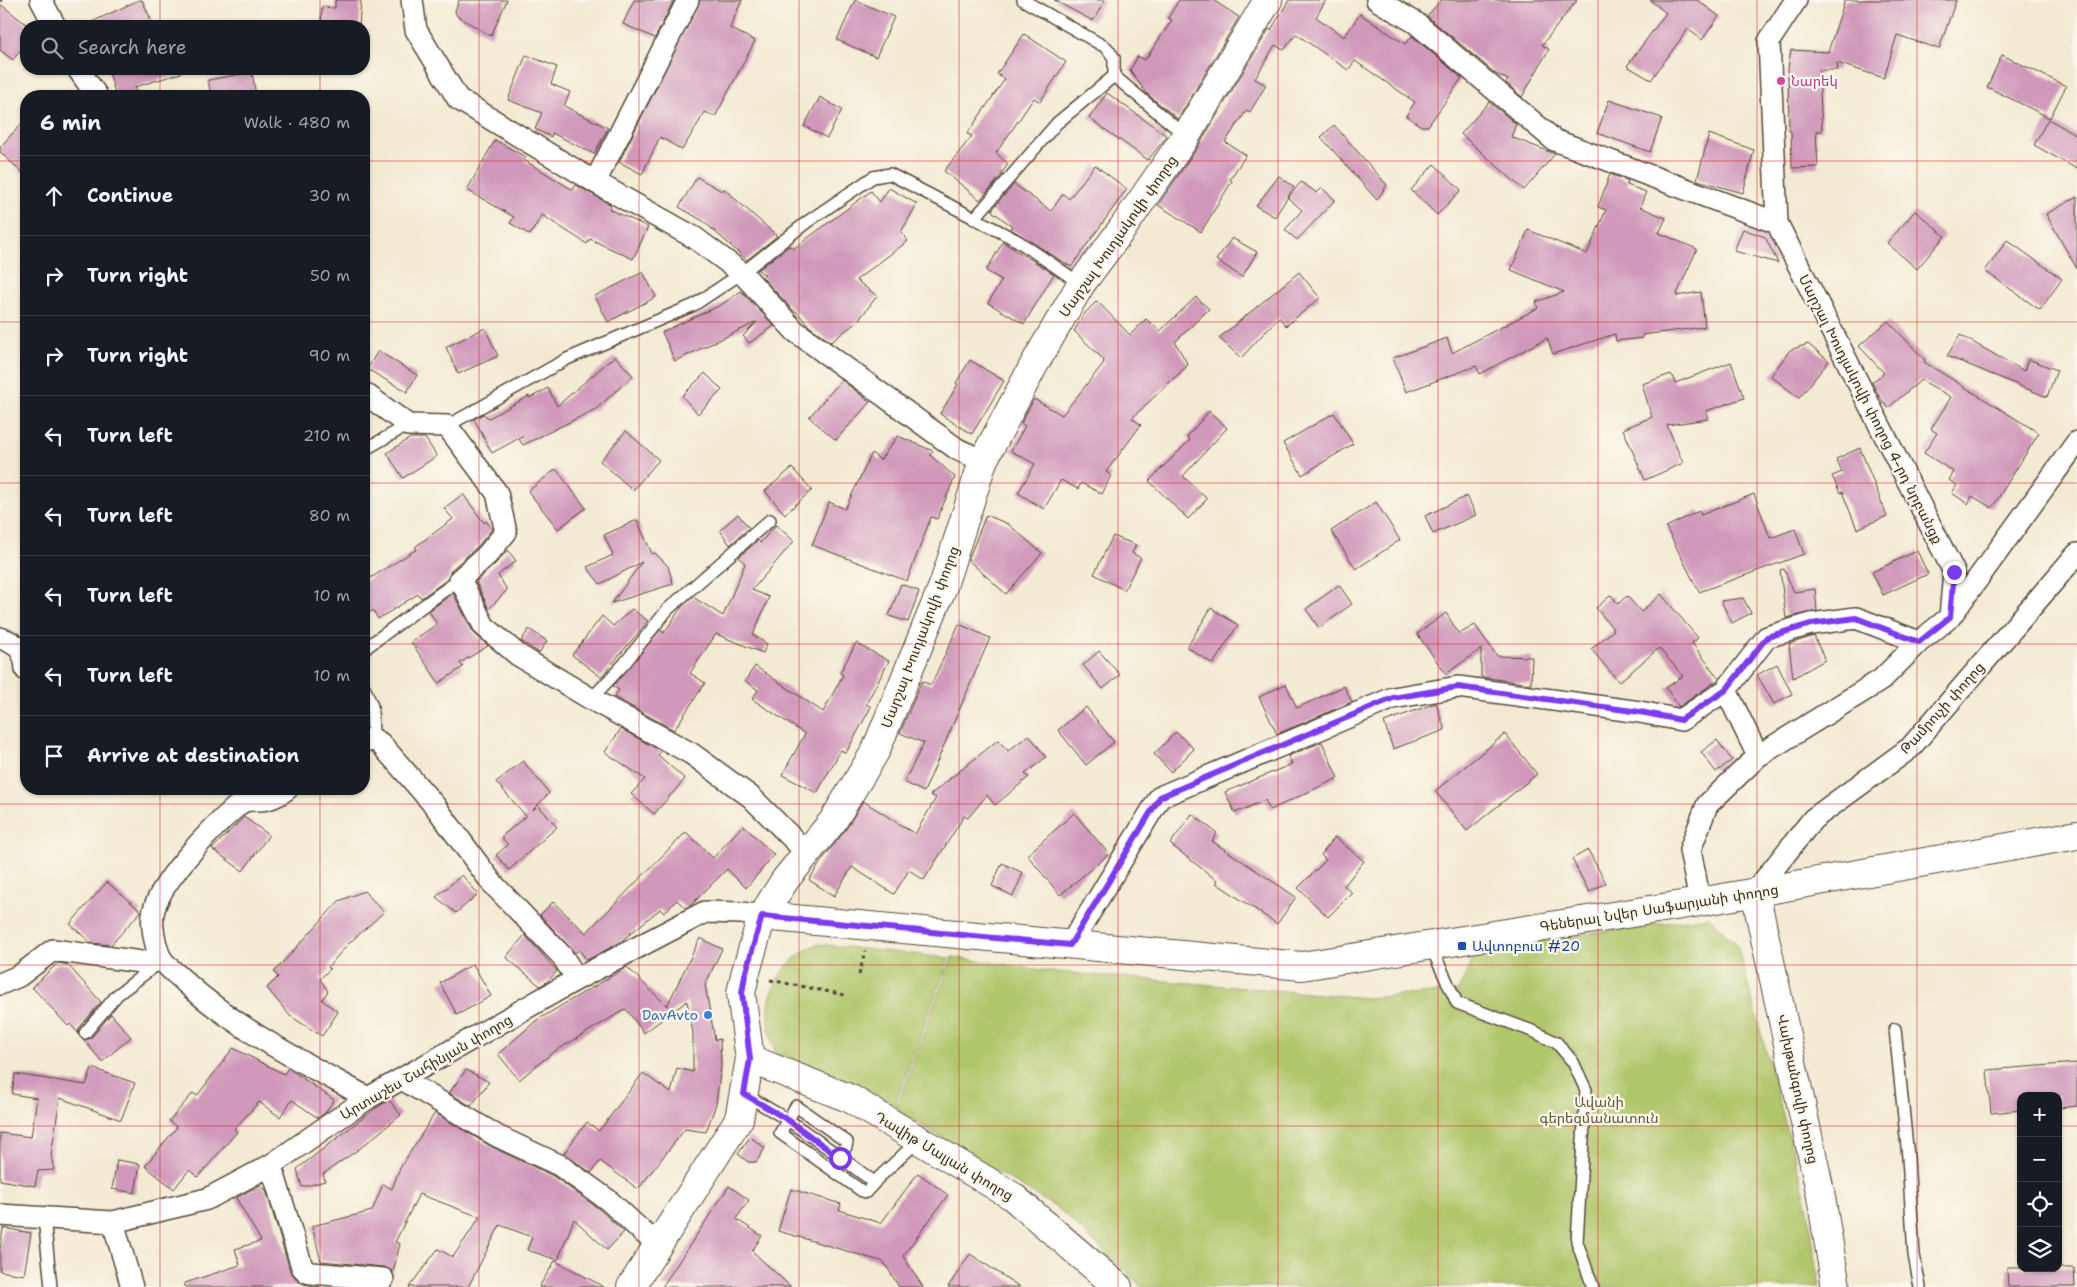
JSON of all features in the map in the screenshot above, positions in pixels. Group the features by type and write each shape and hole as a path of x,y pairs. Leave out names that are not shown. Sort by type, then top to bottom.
{"street":[{"path":"41,0 52,20"},
{"path":"412,0 416,30 458,99 595,182 696,238 742,273 796,331 958,449 983,461"},
{"path":"595,182 688,0"},
{"name":"Մարշալ Խուդյակովի փողոց","path":"637,1285 660,1242 739,1120 750,1059 742,993 745,975 762,916 785,880 833,821 875,752 943,586 983,461 1034,363 1081,284 1122,229 1186,136 1268,0"},
{"path":"1376,0 1416,23 1554,140 1777,223"},
{"name":"Մարշալ Խուդյակովի փողոց 4-րդ նրբանցք","path":"1796,0 1769,41 1777,223 1954,572 1950,617"},
{"path":"82,75 93,90"},
{"path":"370,398 408,426 447,426 497,493 506,532 487,555 460,579 484,626 518,656 591,699 692,754 751,797 808,853"},
{"path":"1700,902 1690,850 1707,805 1758,756 1882,680 1919,642 1950,617 2077,442"},
{"name":"Թամրուչի փողոց","path":"1755,892 1813,819 1910,748 2077,554"},
{"path":"1070,945 1160,797 1393,698 1458,687 1640,712 1681,720 1726,690 1767,637 1811,624 1856,618 1919,642"},
{"path":"0,638 16,645 20,649"},
{"path":"1726,690 1758,756"},
{"path":"370,740 380,743 435,806 492,883 562,956 577,979"},
{"path":"243,795 236,807 190,854 159,895 153,913 153,930 162,961 203,998 254,1034 368,1098"},
{"path":"248,795 266,800 278,795"},
{"name":"Գեներալ Նվեր Սաֆարյանի փողոց","path":"762,916 1302,966 1700,902 2077,835"},
{"name":"Վախթանգովի փողոց","path":"1755,892 1820,1191 1836,1287"},
{"name":"Արտաշես Շահինյան փողոց","path":"0,1215 113,1222 207,1200 271,1165 368,1098 577,979 705,912 742,913 762,916"},
{"path":"0,984 19,976 53,950 142,962 162,961"},
{"name":"Դավիթ Մալյան փողոց","path":"750,1059 851,1099 1012,1196 1118,1287"},
{"path":"402,1079 497,1136 559,1165 608,1200 645,1234 660,1242"},
{"path":"271,1165 302,1267 306,1272 384,1279"},
{"path":"113,1222 132,1287"}],"lane":[{"path":"1024,0 1107,48 1114,58 1114,76"},
{"path":"1114,76 1186,136"},
{"path":"974,219 1056,123 1114,76"},
{"path":"447,426 567,359 694,305 742,273 807,222 873,177 890,174 1018,241 1081,284"},
{"path":"370,447 408,426"},
{"path":"591,699 624,664 668,609 770,520"},
{"path":"370,645 460,579"},
{"path":"370,701 372,706 370,723"},
{"path":"1430,945 1457,1003 1535,1032 1557,1043 1573,1062 1586,1090 1577,1242 1593,1287"},
{"path":"85,1032 117,995 162,961"},
{"path":"1895,1029 1908,1157 1914,1255 1920,1287"},
{"path":"744,1094 788,1120 875,1182"},
{"path":"839,1156 846,1147 847,1142 796,1106 780,1134 866,1192 919,1140"},
{"path":"44,1217 52,1287"}],"path":[{"path":"745,975 845,995"}],"green space":[{"name":"Ավանի գերեզմանատուն","path":"1709,917 1737,944 1807,1204 1820,1287 1142,1287 1060,1210 896,1110 952,957 1057,972 1368,998 1458,991 1477,949"},
{"path":"817,944 949,958 894,1108 776,1054 768,1021 769,1005 773,990 789,964"}],"building":[{"path":"142,0 151,20 96,20"},
{"path":"335,0 361,0 359,20 321,20 322,7 335,8"},
{"path":"459,0 507,0 491,36 457,16 455,11"},
{"path":"634,0 674,0 655,38 623,24"},
{"path":"700,0 742,0 730,28 755,41 715,117 705,112 682,150 660,137 642,174 619,162"},
{"path":"855,0 894,17 876,57 837,40"},
{"path":"1054,0 1105,0 1093,21"},
{"path":"1179,0 1213,0 1239,17 1178,119 1146,93 1130,70 1138,56 1145,60 1172,20 1168,18"},
{"path":"1289,0 1326,0 1316,17 1344,37 1360,14 1405,44 1412,36 1462,78 1428,126 1421,126 1406,116 1415,102 1355,61 1348,70 1296,34 1284,50 1275,45 1255,79 1266,85 1250,112 1247,110 1225,142 1246,155 1230,179 1232,181 1201,232 1158,205 1199,145 1269,29 1271,30"},
{"path":"1441,0 1577,0 1542,45 1549,49 1522,97 1506,83 1508,80 1496,74 1427,16"},
{"path":"1650,0 1697,0 1719,16 1702,40 1688,29 1651,80 1627,66 1666,13"},
{"path":"1845,0 1956,0 1939,49 1897,35 1884,78 1837,63 1838,70 1819,70 1822,131 1816,131 1818,167 1792,168 1791,131 1789,131 1788,68 1791,50 1828,52"},
{"path":"0,4 21,20 20,51 13,60 0,50"},
{"path":"1024,34 1066,62 1040,102 1034,98 996,153 1008,164 1002,175 980,200 944,171 972,136 967,134 1005,79 997,74"},
{"path":"526,55 557,67 551,84 570,92 564,106 608,128 594,154 552,133 551,137 535,129 542,113 508,100"},
{"path":"2002,55 2066,86 2050,118 1987,87"},
{"path":"110,75 174,75 135,87 136,90 114,90"},
{"path":"236,75 252,75 255,90 210,90 208,80"},
{"path":"1107,93 1167,136 1148,160 1089,118"},
{"path":"820,97 842,110 827,138 804,126"},
{"path":"1609,100 1662,118 1650,152 1597,133"},
{"path":"1489,102 1516,124 1511,137 1555,154 1524,190 1461,134"},
{"path":"2048,119 2077,135 2077,169 2034,145"},
{"path":"20,125 20,170 0,152 0,147"},
{"path":"1334,125 1387,185 1377,200 1321,137"},
{"path":"1709,134 1754,150 1743,193 1697,180"},
{"path":"495,140 526,157 524,160 573,190 576,185 611,205 609,209 648,227 633,259 590,239 587,244 542,215 530,235 510,223 514,217 467,190"},
{"path":"1434,164 1461,190 1437,215 1411,190"},
{"path":"1095,165 1127,189 1071,267 1011,229 1012,226 992,210 1014,184 1051,211 1063,194 1069,199"},
{"path":"1610,174 1628,181 1627,185 1646,192 1640,207 1666,218 1659,233 1697,249 1676,296 1701,292 1705,327 1642,335 1642,338 1616,341 1615,334 1553,354 1547,338 1480,374 1476,366 1406,392 1393,358 1447,338 1452,353 1538,308 1536,302 1564,292 1511,270 1528,230 1587,254 1606,210 1598,207"},
{"path":"1279,176 1294,187 1275,217 1256,206"},
{"path":"697,177 722,191 724,189 777,236 747,260 703,221 679,207"},
{"path":"1301,182 1317,193 1322,188 1335,200 1297,240 1285,230 1302,210 1288,198"},
{"path":"889,188 917,204 901,232 908,241 856,280 877,296 858,321 831,342 809,326 762,277 765,275 758,270 789,246 793,249 871,191 880,202"},
{"path":"2077,197 2077,269 2046,214"},
{"path":"1915,211 1945,236 1917,269 1887,243"},
{"path":"1743,229 1765,237 1778,263 1734,251"},
{"path":"1232,238 1257,252 1242,277 1216,260"},
{"path":"2007,240 2062,279 2040,310 1985,271"},
{"path":"1003,242 1054,274 1024,324 988,303 1002,280 986,271"},
{"path":"643,272 656,297 608,322 595,296"},
{"path":"1299,272 1320,298 1286,326 1279,317 1241,358 1219,338"},
{"path":"741,291 774,326 749,343 743,336 757,322 675,361 662,332 721,305"},
{"path":"1196,297 1209,309 1175,342 1188,365 1132,418 1141,425 1106,472 1111,475 1102,494 1081,483 1078,489 1061,480 1044,509 1018,493 1035,464 1011,451 1025,426 1021,423 1034,399 1062,415 1103,364 1104,360 1074,331 1085,313 1097,301 1130,335 1146,319 1160,331"},
{"path":"1888,321 1925,360 1924,362 2039,433 1992,508 1972,496 1968,504 1952,493 1957,485 1949,480 1954,472 1924,453 1937,433 1931,429 1951,397 1921,380 1888,408 1879,396 1872,382 1884,373 1859,346"},
{"path":"485,328 498,356 458,374 446,347"},
{"path":"1960,335 2024,371 2028,359 2057,370 2047,397 1947,356"},
{"path":"1808,344 1829,361 1799,398 1771,376 1790,350"},
{"path":"378,351 417,375 407,392 370,371 370,364"},
{"path":"615,356 633,376 596,409 523,445 519,439 523,436 492,453 474,419 483,414 489,418 548,388 557,406"},
{"path":"970,360 1004,381 972,434 940,414"},
{"path":"1731,362 1744,398 1706,411 1708,419 1667,425 1683,463 1645,480 1623,429 1652,417 1642,384 1671,374 1675,383"},
{"path":"705,373 722,390 698,414 682,396"},
{"path":"842,380 870,402 836,440 809,417"},
{"path":"1209,411 1227,428 1183,476 1207,499 1188,519 1149,481 1190,440 1187,437"},
{"path":"1334,413 1353,444 1302,475 1283,443"},
{"path":"626,431 659,460 633,490 600,461"},
{"path":"898,436 933,451 930,455 955,477 937,519 931,517 907,581 812,545 829,502 845,509 872,453 880,460"},
{"path":"410,438 425,438 437,456 403,478 387,453"},
{"path":"1860,448 1887,516 1857,529 1842,492 1840,493 1832,476 1842,472 1836,459"},
{"path":"792,468 812,490 785,514 765,491"},
{"path":"556,469 586,508 558,529 528,491"},
{"path":"463,494 484,523 486,521 492,529 478,546 451,570 448,579 421,598 418,594 378,619 373,610 370,612 370,578 417,549 415,547 453,519 444,508"},
{"path":"1754,494 1770,538 1795,529 1804,554 1699,592 1666,527 1699,511 1701,515"},
{"path":"1467,496 1476,515 1433,534 1425,516"},
{"path":"1376,502 1400,540 1356,569 1331,531"},
{"path":"738,514 749,528 730,545 720,530"},
{"path":"986,515 1008,524 1042,553 1006,594 968,560"},
{"path":"637,520 652,554 655,553 668,566 673,584 612,603 642,562 600,584 587,567 613,555 604,535"},
{"path":"776,525 794,541 752,590 769,597 753,635 767,644 763,653 716,634 690,673 705,683 674,730 614,697 619,690 613,686 660,630 664,633 680,609 693,597 723,616 745,564 739,557 758,540 760,543"},
{"path":"1113,536 1136,545 1132,553 1141,558 1124,590 1094,574"},
{"path":"508,550 516,561 498,575 507,590 489,609 476,582"},
{"path":"1917,551 1928,574 1883,595 1872,572"},
{"path":"1784,569 1794,592 1815,589 1817,611 1786,618 1780,570"},
{"path":"901,584 919,591 908,622 889,616"},
{"path":"1339,585 1352,604 1319,628 1306,609"},
{"path":"453,593 473,632 488,646 460,663 463,667 439,683 411,642 437,624 429,611"},
{"path":"1661,594 1698,638 1692,643 1719,679 1679,707 1666,688 1683,676 1659,648 1619,682 1591,649 1614,630 1596,608 1611,595 1618,604 1627,596 1641,612"},
{"path":"1743,598 1751,613 1732,623 1721,601"},
{"path":"1211,608 1238,625 1213,664 1187,647"},
{"path":"632,609 648,621 601,677 572,655 602,616 613,626"},
{"path":"1446,613 1459,634 1475,625 1497,656 1532,657 1531,684 1481,677 1481,649 1446,674 1417,634"},
{"path":"959,624 990,638 924,792 904,782 924,743 900,733 922,681 931,685"},
{"path":"529,629 547,641 539,653 521,641"},
{"path":"1814,636 1825,660 1793,678 1789,644"},
{"path":"856,643 889,661 866,704 871,707 846,753 841,750 817,793 782,775 805,734 752,699 758,690 745,681 755,666 823,712 843,675 840,673"},
{"path":"1099,651 1120,675 1103,689 1083,665"},
{"path":"1777,664 1792,694 1774,704 1757,675"},
{"path":"1286,684 1297,708 1344,686 1352,702 1277,734 1259,697"},
{"path":"1436,703 1445,730 1393,749 1384,722"},
{"path":"1086,707 1114,742 1086,765 1058,730"},
{"path":"621,729 661,751 658,755 685,779 654,814 631,794 645,779 605,752"},
{"path":"1176,732 1194,749 1171,772 1154,754"},
{"path":"1505,734 1537,774 1467,831 1435,791"},
{"path":"1029,735 1046,757 1025,774 1029,777 995,805 987,795 968,818 964,816 924,880 909,870 894,894 852,867 834,896 809,880 846,829 863,801 915,834 936,798 930,795 998,740 1008,751"},
{"path":"1717,740 1732,760 1716,772 1701,752"},
{"path":"1322,742 1338,778 1270,810 1265,800 1235,813 1225,792 1292,764 1288,756"},
{"path":"523,761 549,793 533,810 538,805 557,827 509,870 496,855 508,845 501,837 526,816 496,782"},
{"path":"1074,813 1109,854 1060,895 1027,855"},
{"path":"1192,814 1217,833 1212,841 1296,897 1277,924 1216,883 1218,881 1170,844"},
{"path":"244,817 269,835 243,871 212,849"},
{"path":"743,825 774,855 746,888 727,869 691,905 685,908 677,900 664,913 660,909 619,943 587,960 579,950 575,953 540,915 553,902 586,933 686,832 713,858"},
{"path":"1335,837 1364,861 1344,886 1352,893 1328,917 1298,888 1326,860 1321,855"},
{"path":"1588,850 1606,883 1589,892 1572,859"},
{"path":"1002,863 1023,873 1013,896 992,886"},
{"path":"462,875 478,894 456,913 436,897"},
{"path":"107,882 141,911 111,945 91,943 70,924"},
{"path":"364,891 384,912 347,945 328,967 330,969 320,979 328,991 322,1000 338,1012 322,1036 290,1016 267,988 278,977 274,972 339,901"},
{"path":"525,935 557,971 548,981 540,986 506,957"},
{"path":"700,938 722,949 705,985 715,1040 720,1039 721,1066 716,1104 706,1132 685,1129 638,1189 600,1161 591,1173 564,1153 587,1122 599,1131 643,1073 671,1093 677,1068 693,1072 693,1033 687,1001 644,1033 626,1009 552,1053 519,1080 498,1054 537,1020 627,967 667,1006"},
{"path":"58,963 68,965 101,1002 79,1028 78,1033 70,1024 68,1026 32,987"},
{"path":"473,964 491,996 457,1015 440,983"},
{"path":"111,1014 131,1037 102,1062 84,1040 91,1038"},
{"path":"233,1048 284,1074 288,1068 334,1100 325,1113 318,1118 292,1100 280,1117 259,1102 234,1129 237,1132 198,1177 189,1170 174,1189 145,1166 177,1127 169,1121 193,1093 197,1096"},
{"path":"2077,1063 2077,1106 2062,1108 2062,1092 2017,1092 2017,1110 1991,1113 1987,1070"},
{"path":"92,1068 135,1083 121,1120 60,1098 51,1155 54,1170 38,1171 35,1186 0,1180 0,1133 31,1137 37,1098 12,1094 15,1074 86,1085"},
{"path":"466,1070 489,1082 471,1106 449,1093"},
{"path":"389,1100 401,1115 359,1149 323,1174 325,1181 302,1187 297,1169 373,1110"},
{"path":"435,1113 492,1147 553,1176 599,1209 624,1232 607,1250 574,1219 558,1260 527,1250 532,1237 500,1225 468,1287 409,1287 438,1249 453,1257 480,1217 419,1194 395,1242 400,1244 393,1272 384,1267 321,1261 312,1226 372,1211 383,1184 392,1189 400,1168"},
{"path":"750,1137 765,1148 756,1162 748,1162 738,1154"},
{"path":"117,1160 140,1164 135,1193 112,1189"},
{"path":"918,1173 948,1195 903,1256 923,1287 899,1287 884,1262 778,1231 791,1189 841,1204 839,1210 881,1223"},
{"path":"260,1185 266,1190 290,1271 298,1281 320,1287 185,1287 185,1283 240,1265 235,1249 261,1241 236,1198"},
{"path":"729,1186 749,1200 736,1219 762,1236 752,1251 791,1287 662,1287"},
{"path":"3,1228 31,1233 24,1275 0,1271 0,1249"},
{"path":"970,1254 1020,1287 948,1287"},
{"path":"555,1261 573,1270 604,1287 539,1287"},
{"path":"2007,1268 2017,1268 2017,1272 2062,1272 2062,1268 2074,1268 2075,1287 2008,1287"}],"place":[{"name":"Նարեկ","path":"1781,81"},
{"name":"Ավտոբուս #20","path":"1462,946"},
{"name":"DavAvto","path":"708,1015"}],"route":[{"path":"840,1158 788,1120 744,1094 750,1059 742,993 745,975 762,916 1070,945 1160,797 1393,698 1458,687 1640,712 1681,720 1726,690 1767,637 1811,624 1856,618 1919,642 1950,617 1954,572"}]}
